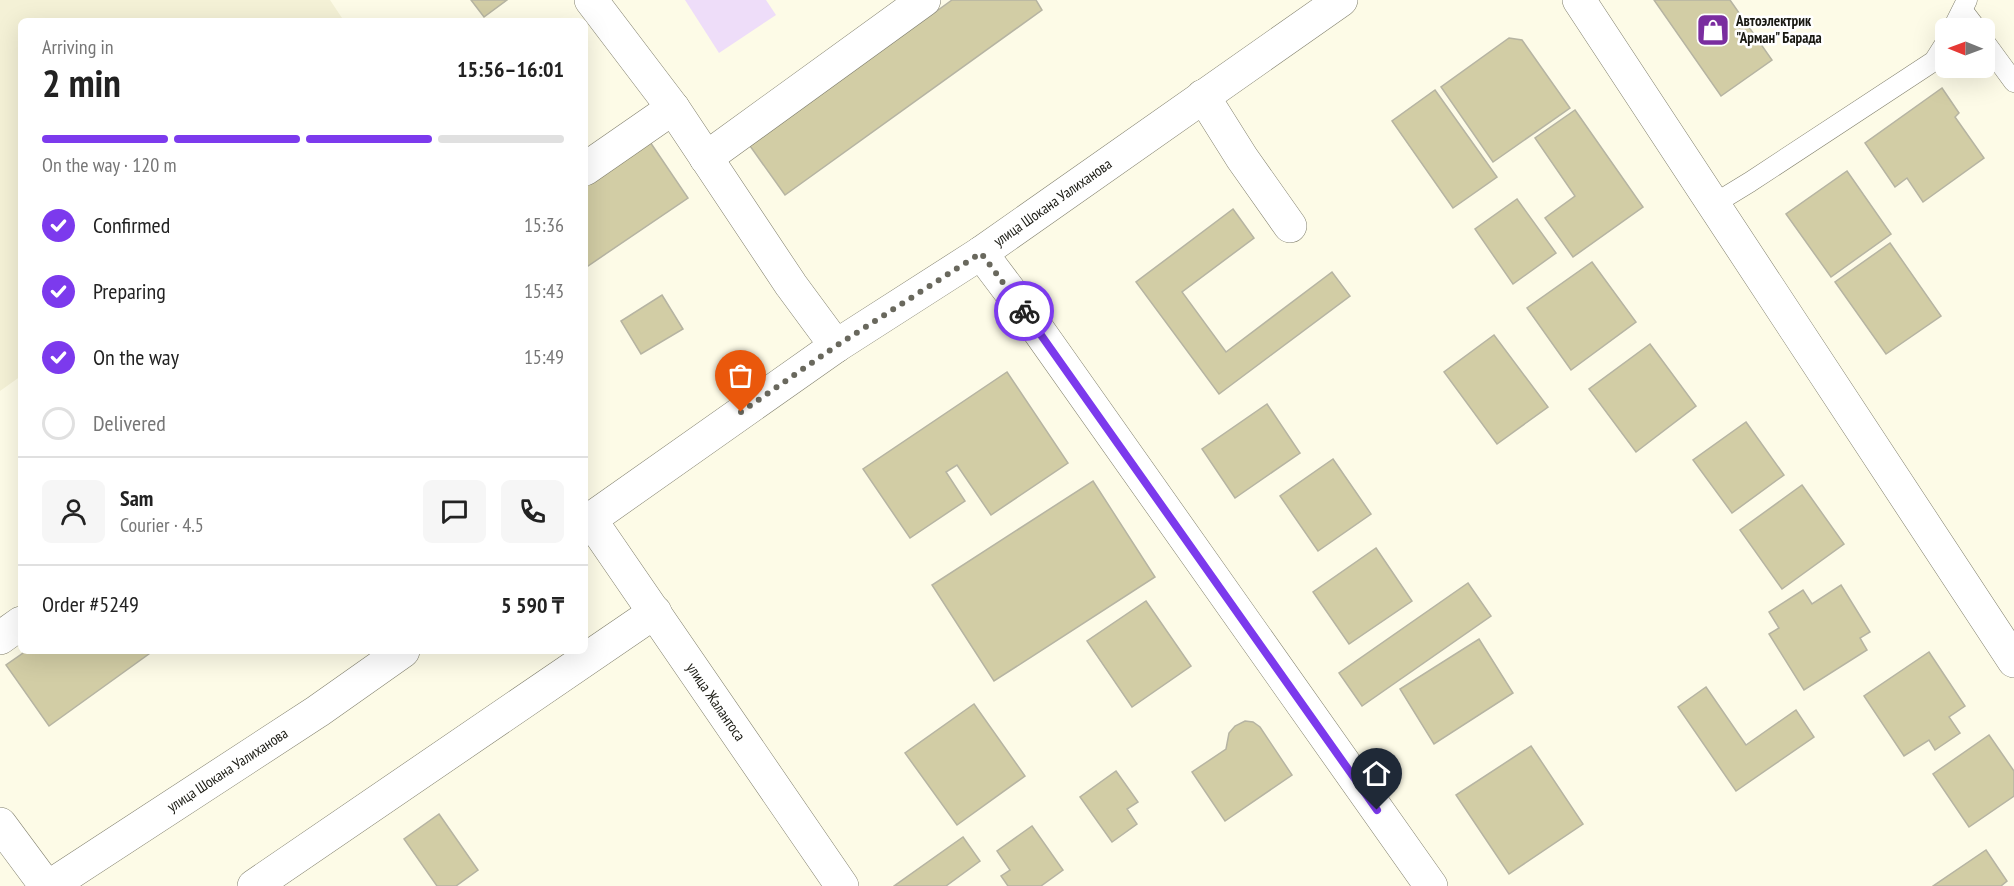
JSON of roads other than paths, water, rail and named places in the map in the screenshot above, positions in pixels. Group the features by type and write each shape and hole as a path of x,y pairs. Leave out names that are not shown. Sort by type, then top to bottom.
{"street":[{"path":"591,0 673,108 791,285 836,346"},
{"path":"706,158 924,0"},
{"path":"1579,0 2014,661"},
{"name":"улица Шокана Уалиханова","path":"588,521 836,346 981,253 1334,2"},
{"path":"1203,96 1242,158 1290,226"},
{"path":"588,167 673,108"},
{"path":"981,253 1027,314 1431,886"},
{"name":"улица Жалантоса","path":"588,521 655,612 842,886"},
{"path":"254,886 655,612"},
{"path":"0,638 18,625"},
{"name":"улица Шокана Уалиханова","path":"48,886 318,711 399,654"},
{"path":"0,824 48,886"}],"lane":[{"path":"1995,56 2014,82"},
{"path":"1714,204 1935,60"}],"place":[{"name":"Автоэлектрик \"Арман\" Барада","path":"1713,30"}]}
